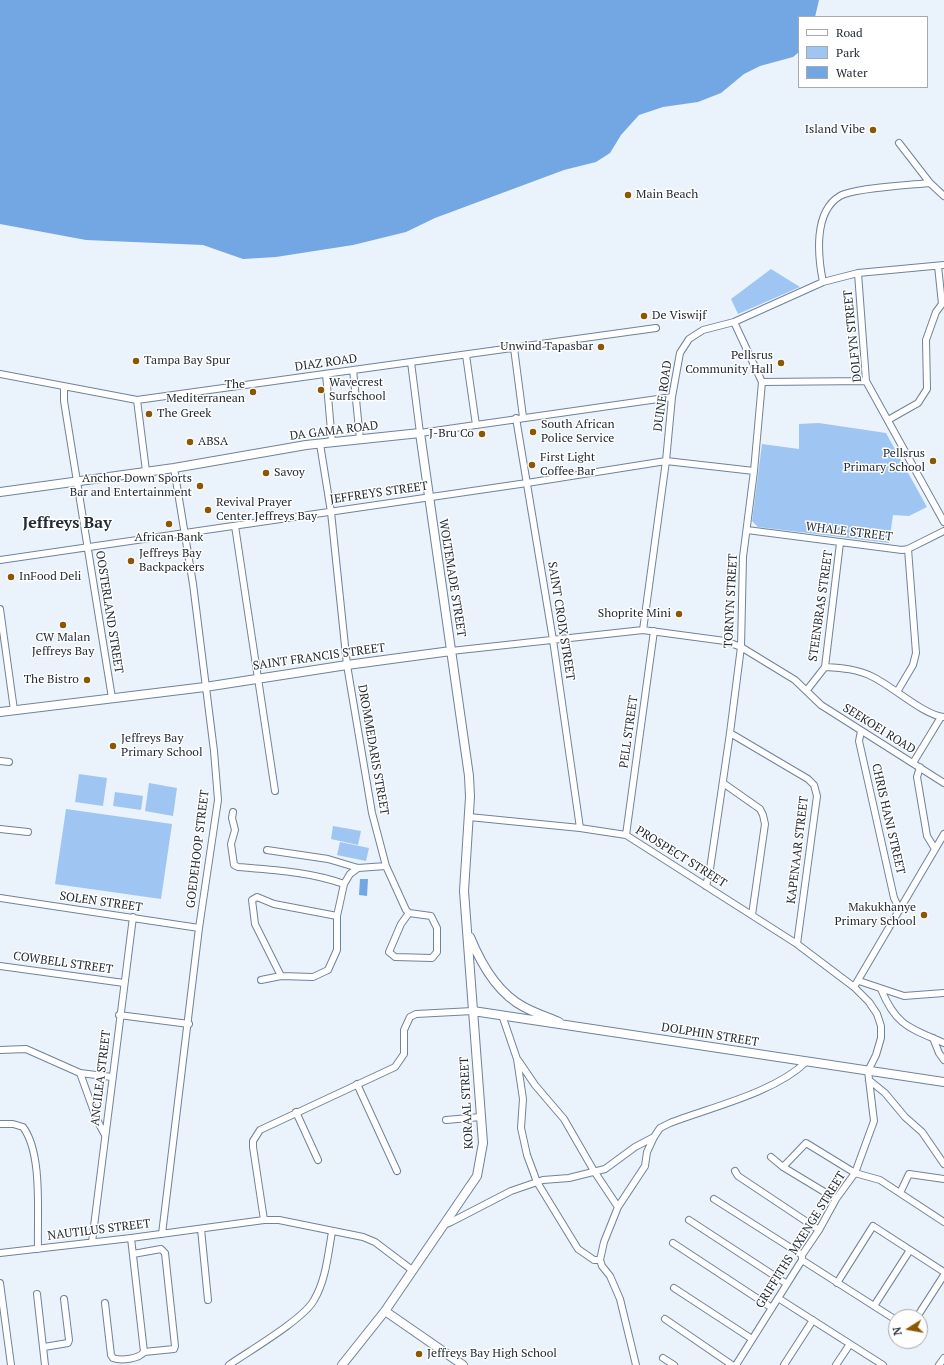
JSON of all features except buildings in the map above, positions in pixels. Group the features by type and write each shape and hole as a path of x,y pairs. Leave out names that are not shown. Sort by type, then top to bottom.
{"street":[{"path":"899,143 930,183 944,196"},
{"path":"823,282 819,263 819,233 827,210 839,196 866,190 930,183"},
{"path":"888,420 918,403 924,396 927,389 926,340 936,312 943,305 941,266"},
{"name":"DUINE ROAD","path":"643,630 666,461 672,397 680,353 689,339 703,330 734,322 823,282 858,273 941,266"},
{"name":"DOLFYN STREET","path":"858,273 866,381 944,522"},
{"path":"734,322 762,382 866,381"},
{"name":"DIAZ ROAD","path":"0,374 64,388 136,400 656,328"},
{"path":"514,348 523,417"},
{"path":"466,355 476,425"},
{"name":"WOLTEMADE STREET","path":"411,362 428,498 451,651 470,797"},
{"path":"353,370 360,439"},
{"path":"326,374 332,442"},
{"name":"TORNYN STREET","path":"706,886 723,783 741,646 743,557 754,471 762,382"},
{"name":"OOSTERLAND STREET","path":"64,388 64,402 112,698"},
{"name":"DA GAMA ROAD","path":"0,492 174,468 332,442 420,433 523,417 672,397"},
{"path":"136,400 146,471"},
{"name":"SAINT CROIX STREET","path":"516,418 554,640 580,828"},
{"name":"DROMMEDARIS STREET","path":"320,444 331,512 346,664 372,813 386,866 406,910 409,913"},
{"name":"JEFFREYS STREET","path":"0,560 428,498 666,461 754,471"},
{"name":"GOEDEHOOP STREET","path":"162,1234 200,928 218,800 217,777 193,584 174,468"},
{"path":"235,526 274,791"},
{"name":"WHALE STREET","path":"747,530 902,550 908,549 944,531"},
{"name":"STEENBRAS STREET","path":"807,690 825,667 840,543"},
{"path":"897,692 913,665 916,654 908,549"},
{"path":"0,609 14,710"},
{"name":"SAINT FRANCIS STREET","path":"0,712 205,687 346,664 643,630 725,641 741,646"},
{"name":"PELL STREET","path":"626,836 654,631"},
{"name":"SEEKOEI ROAD","path":"741,646 795,680 807,690 810,697 821,705 944,783"},
{"path":"825,667 861,671 916,705 943,717 913,762"},
{"name":"CHRIS HANI STREET","path":"861,731 859,741 894,898 900,910"},
{"name":"KAPENAAR STREET","path":"730,733 808,779 814,785 817,796 797,944"},
{"path":"0,761 9,762"},
{"path":"920,767 917,777 926,836 935,849"},
{"path":"723,783 760,809 764,815 765,824 752,915"},
{"name":"KORAAL STREET","path":"342,1365 385,1310 477,1176 483,1143 464,891 470,797"},
{"path":"233,812 232,818 235,830 231,844 234,865 238,867 275,870 326,878 344,884"},
{"name":"PROSPECT STREET","path":"469,817 580,828 626,836 752,915 797,944 854,987 877,1014 881,1026 881,1038 876,1054 868,1071"},
{"path":"0,829 28,832"},
{"path":"854,987 859,981 944,834"},
{"path":"267,850 328,859 358,868 386,866"},
{"path":"261,980 281,976 313,977 328,970 337,950 337,916 344,884 350,874 358,868"},
{"path":"281,976 255,924 252,900 257,897 274,904 302,911 337,916"},
{"name":"SOLEN STREET","path":"0,898 200,928"},
{"path":"409,913 431,916 437,928 438,952 432,958 395,957 389,952 400,924 409,913"},
{"name":"ANCILEA STREET","path":"92,1242 119,1015 133,917"},
{"path":"466,928 474,948 492,979 508,995 524,1007 569,1026"},
{"name":"COWBELL STREET","path":"0,966 124,983"},
{"path":"859,981 904,996 944,993"},
{"path":"881,989 891,1012 906,1027 944,1043"},
{"path":"264,1220 253,1141 260,1130 395,1067 404,1054 404,1030 410,1017 416,1014 473,1011"},
{"name":"DOLPHIN STREET","path":"473,1011 944,1082"},
{"path":"119,1015 189,1024"},
{"path":"502,1015 517,1059 522,1099 521,1128 527,1155 537,1182 578,1249 594,1260 600,1260"},
{"path":"933,1038 939,1053 944,1060"},
{"path":"0,1050 26,1049 68,1069 80,1073 112,1077"},
{"path":"517,1059 535,1085 564,1119 594,1171 618,1207"},
{"path":"636,1365 620,1299 610,1276 602,1266 600,1260 604,1242 618,1207 645,1166 647,1152 654,1137 660,1128 670,1123 777,1082 795,1072 806,1062"},
{"path":"783,1167 806,1143 855,1172 874,1120 868,1071"},
{"path":"80,1073 97,1120 105,1135"},
{"path":"869,1080 885,1093 905,1117 922,1132 942,1156 944,1164"},
{"path":"357,1084 397,1171"},
{"path":"296,1112 318,1160"},
{"path":"446,1120 481,1118"},
{"path":"0,1124 13,1124 24,1127 33,1145 36,1164 38,1249"},
{"path":"444,1225 511,1191 537,1182 569,1178 605,1169 636,1147 654,1137"},
{"path":"771,1157 783,1167 836,1199"},
{"path":"735,1172 738,1176 819,1230"},
{"name":"GRIFFITHS MXENGE STREET","path":"736,1365 787,1284 836,1199 855,1172 880,1180 944,1222"},
{"path":"900,1193 909,1174 944,1179"},
{"path":"714,1199 802,1257 837,1283 888,1315"},
{"name":"NAUTILUS STREET","path":"0,1253 131,1238 264,1220 279,1220 332,1232 363,1237 375,1242 412,1270"},
{"path":"689,1220 787,1284"},
{"path":"837,1283 873,1226 944,1272"},
{"path":"201,1229 208,1300"},
{"path":"229,1365 299,1317 314,1300 325,1271 332,1232"},
{"path":"131,1238 144,1352"},
{"path":"673,1243 772,1308"},
{"path":"105,1303 111,1355 115,1359 142,1355 144,1352 171,1350 175,1346 165,1253 161,1249 133,1254"},
{"path":"874,1306 910,1250"},
{"path":"922,1309 944,1275"},
{"path":"0,1283 2,1318 11,1365"},
{"path":"674,1288 752,1339"},
{"path":"37,1294 45,1365"},
{"path":"778,1298 883,1365"},
{"path":"44,1347 68,1343 69,1340 64,1299"},
{"path":"385,1310 462,1365"},
{"path":"665,1319 732,1365"},
{"path":"784,1365 813,1320"},
{"path":"836,1365 850,1344"},
{"path":"663,1358 674,1365"},
{"path":"939,1365 944,1358"}],"green space":[{"path":"771,269 800,287 738,314 731,299"},
{"path":"819,423 886,433 927,507 909,516 893,515 889,543 758,527 752,521 762,444 799,449 799,424"},
{"path":"79,774 107,778 103,806 75,802"},
{"path":"149,783 177,788 173,816 145,811"},
{"path":"115,792 143,796 141,810 113,806"},
{"path":"66,809 172,824 161,899 55,884"},
{"path":"333,826 361,831 358,845 331,839"},
{"path":"340,842 369,848 366,861 337,855"}],"water":[{"path":"0,0 819,0 815,16 798,16 798,53 793,57 760,66 744,74 721,93 698,102 663,107 639,115 621,135 610,153 596,162 564,170 435,218 406,232 353,245 276,257 243,259 203,245 86,240 0,224"},
{"path":"360,879 368,879 367,896 359,895"}],"place":[{"name":"Island Vibe","path":"873,130"},
{"name":"Main Beach","path":"628,195"},
{"name":"De Viswijf","path":"644,316"},
{"name":"Unwind Tapasbar","path":"601,347"},
{"name":"Tampa Bay Spur","path":"136,361"},
{"name":"Pellsrus Community Hall","path":"781,363"},
{"name":"Wavecrest Surfschool","path":"321,390"},
{"name":"The Mediterranean","path":"253,392"},
{"name":"The Greek","path":"149,414"},
{"name":"South African Police Service","path":"533,432"},
{"name":"J-Bru Co","path":"482,434"},
{"name":"ABSA","path":"190,442"},
{"name":"Pellsrus Primary School","path":"933,461"},
{"name":"First Light Coffee Bar","path":"532,465"},
{"name":"Savoy","path":"266,473"},
{"name":"Anchor Down Sports Bar and Entertainment","path":"200,486"},
{"name":"Revival Prayer Center Jeffreys Bay","path":"208,510"},
{"name":"African Bank","path":"169,524"},
{"name":"Jeffreys Bay Backpackers","path":"131,561"},
{"name":"InFood Deli","path":"11,577"},
{"name":"Shoprite Mini","path":"679,614"},
{"name":"CW Malan Jeffreys Bay","path":"63,625"},
{"name":"The Bistro","path":"87,680"},
{"name":"Jeffreys Bay Primary School","path":"113,746"},
{"name":"Makukhanye Primary School","path":"924,915"},
{"name":"Jeffreys Bay High School","path":"419,1354"}],"district":[{"name":"Jeffreys Bay","path":"67,523"}]}
